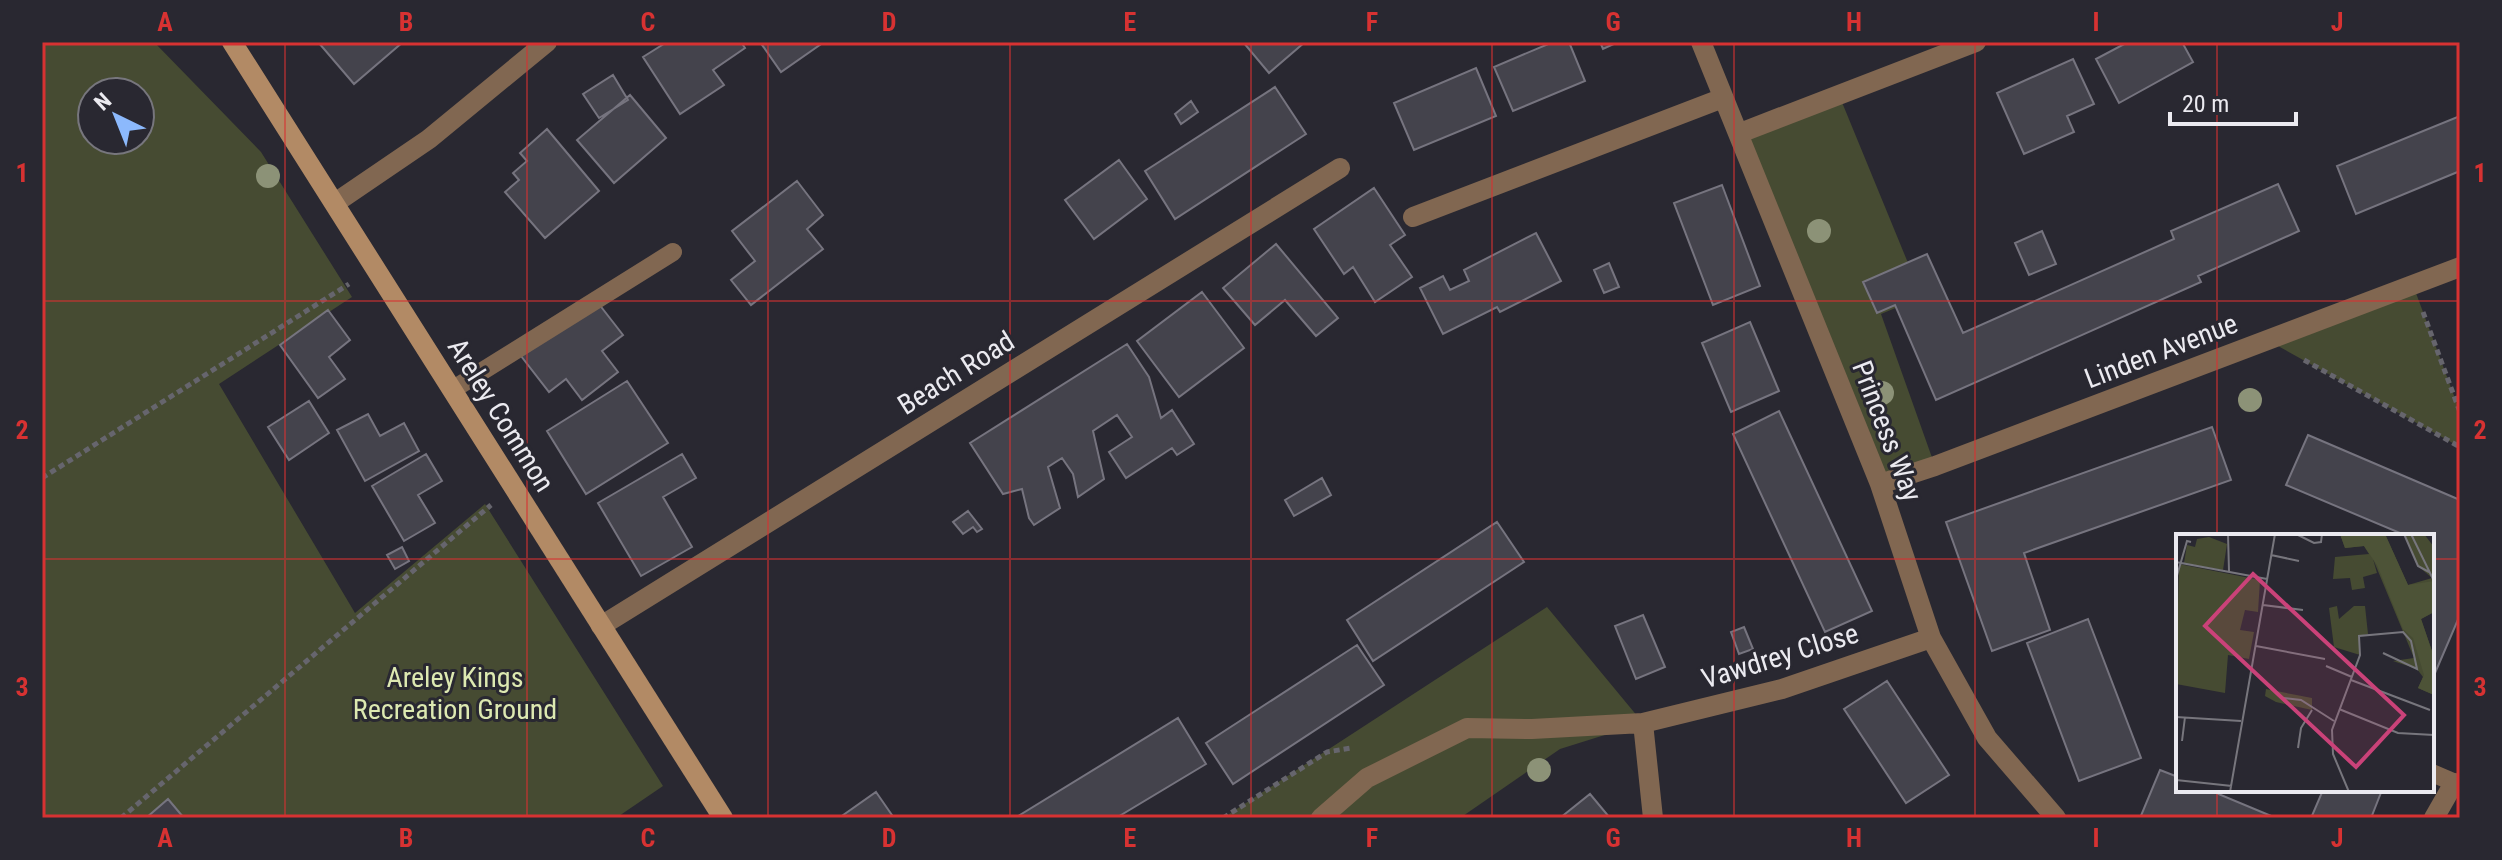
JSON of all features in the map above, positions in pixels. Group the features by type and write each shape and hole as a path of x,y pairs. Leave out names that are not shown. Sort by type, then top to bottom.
{"main road":[{"name":"Areley Common","path":"232,42 723,818"}],"street":[{"path":"335,203 429,139 547,42"},
{"name":"Princess Way","path":"1701,42 1880,484 1931,638 1987,738 2056,818"},
{"path":"1740,133 1976,42"},
{"path":"1413,217 1723,98"},
{"name":"Beach Road","path":"601,626 1340,168"},
{"name":"Linden Avenue","path":"1880,484 1935,466 2460,267"},
{"name":"Vawdrey Close","path":"1321,818 1367,778 1467,728 1532,729 1643,723 1782,689 1931,638"},
{"path":"1643,723 1653,818"},
{"path":"2434,818 2457,784"}],"lane":[{"path":"452,390 673,252"},
{"path":"2434,774 2457,784"}],"path":[{"path":"42,478 376,267"},
{"path":"2413,285 2460,412"},
{"path":"2269,341 2460,447"},
{"path":"121,818 487,507 515,489"}],"green space":[{"name":"Areley Kings Recreation Ground","path":"154,42 261,152 352,297 219,384 355,613 485,504 663,786 616,818 42,818 42,43"},
{"path":"1839,95 1922,297 1881,314 1935,466 1880,484 1740,133"},
{"path":"2413,285 2460,412 2460,447 2269,341"},
{"path":"1547,607 1643,723 1560,749 1460,818 1223,818"}],"building":[{"path":"318,42 403,42 354,84"},
{"path":"667,42 741,42 745,48 713,70 724,85 680,114 643,57"},
{"path":"760,42 824,42 781,72"},
{"path":"1243,42 1305,42 1269,73"},
{"path":"1553,42 1569,42 1585,81 1513,111 1494,67"},
{"path":"1600,42 1618,42 1603,49"},
{"path":"2128,42 2182,42 2193,62 2119,103 2096,59"},
{"path":"2073,59 2094,104 2067,116 2074,132 2024,154 1997,93"},
{"path":"1476,68 1496,116 1414,150 1394,103"},
{"path":"613,75 628,100 599,118 583,94"},
{"path":"1275,87 1306,134 1175,219 1145,171"},
{"path":"630,95 666,138 614,183 577,140"},
{"path":"1191,101 1198,112 1181,124 1175,114"},
{"path":"2460,116 2460,171 2356,214 2337,166"},
{"path":"547,129 599,191 545,238 505,192 519,180 513,173 527,161 520,153"},
{"path":"1119,160 1147,199 1094,239 1065,200"},
{"path":"797,181 823,215 807,229 823,249 751,305 731,280 755,261 732,231"},
{"path":"2278,184 2299,231 2198,276 2201,282 1936,400 1895,305 1877,313 1863,282 1927,254 1963,333 2174,239 2171,231"},
{"path":"1722,185 1760,286 1713,305 1674,203"},
{"path":"1374,188 1405,235 1390,245 1412,277 1375,302 1353,267 1344,274 1314,229"},
{"path":"2042,231 2056,264 2029,275 2015,243"},
{"path":"1536,233 1561,281 1500,312 1497,307 1443,334 1420,288 1443,276 1450,290 1469,281 1464,270"},
{"path":"1276,244 1338,318 1316,336 1285,300 1255,325 1223,288"},
{"path":"1609,263 1619,287 1604,293 1594,270"},
{"path":"1202,292 1244,348 1179,397 1137,341"},
{"path":"595,299 623,335 602,351 618,372 582,400 566,379 549,392 521,356"},
{"path":"328,310 350,340 329,357 345,379 318,398 280,345"},
{"path":"1750,322 1779,391 1731,412 1702,343"},
{"path":"1127,344 1149,377 1161,418 1172,410 1194,444 1177,455 1172,448 1126,478 1109,452 1132,437 1117,415 1093,431 1104,479 1078,497 1073,474 1062,458 1048,467 1060,508 1034,525 1029,518 1022,489 1003,494 970,443"},
{"path":"627,381 668,443 586,494 547,431"},
{"path":"309,401 329,433 289,460 268,427"},
{"path":"1779,411 1872,611 1825,632 1733,434"},
{"path":"368,414 380,436 404,423 419,451 365,481 337,430"},
{"path":"2212,427 2231,480 2024,553 2050,630 1992,651 1946,522"},
{"path":"2308,435 2460,500 2460,615 2434,675 2434,534 2402,534 2286,485"},
{"path":"426,454 442,481 418,495 435,523 404,541 372,486"},
{"path":"682,454 696,478 663,497 692,547 641,576 598,503"},
{"path":"1322,478 1331,495 1294,516 1285,500"},
{"path":"968,511 982,529 977,532 973,527 963,534 953,522"},
{"path":"1497,522 1524,562 1373,661 1347,620"},
{"path":"402,547 409,561 395,569 387,555"},
{"path":"1643,615 1665,667 1636,679 1615,626"},
{"path":"2088,619 2141,758 2079,781 2027,643"},
{"path":"1744,627 1753,649 1739,654 1731,632"},
{"path":"1357,645 1384,685 1233,784 1206,743"},
{"path":"1887,681 1949,775 1906,803 1844,709"},
{"path":"1178,718 1206,764 1116,818 1015,818"},
{"path":"2160,770 2176,776 2176,792 2214,792 2276,818 2140,818"},
{"path":"876,792 894,818 839,818"},
{"path":"2322,792 2381,792 2371,818 2311,818"},
{"path":"1590,794 1610,818 1560,818"},
{"path":"168,799 184,818 146,818"}]}
